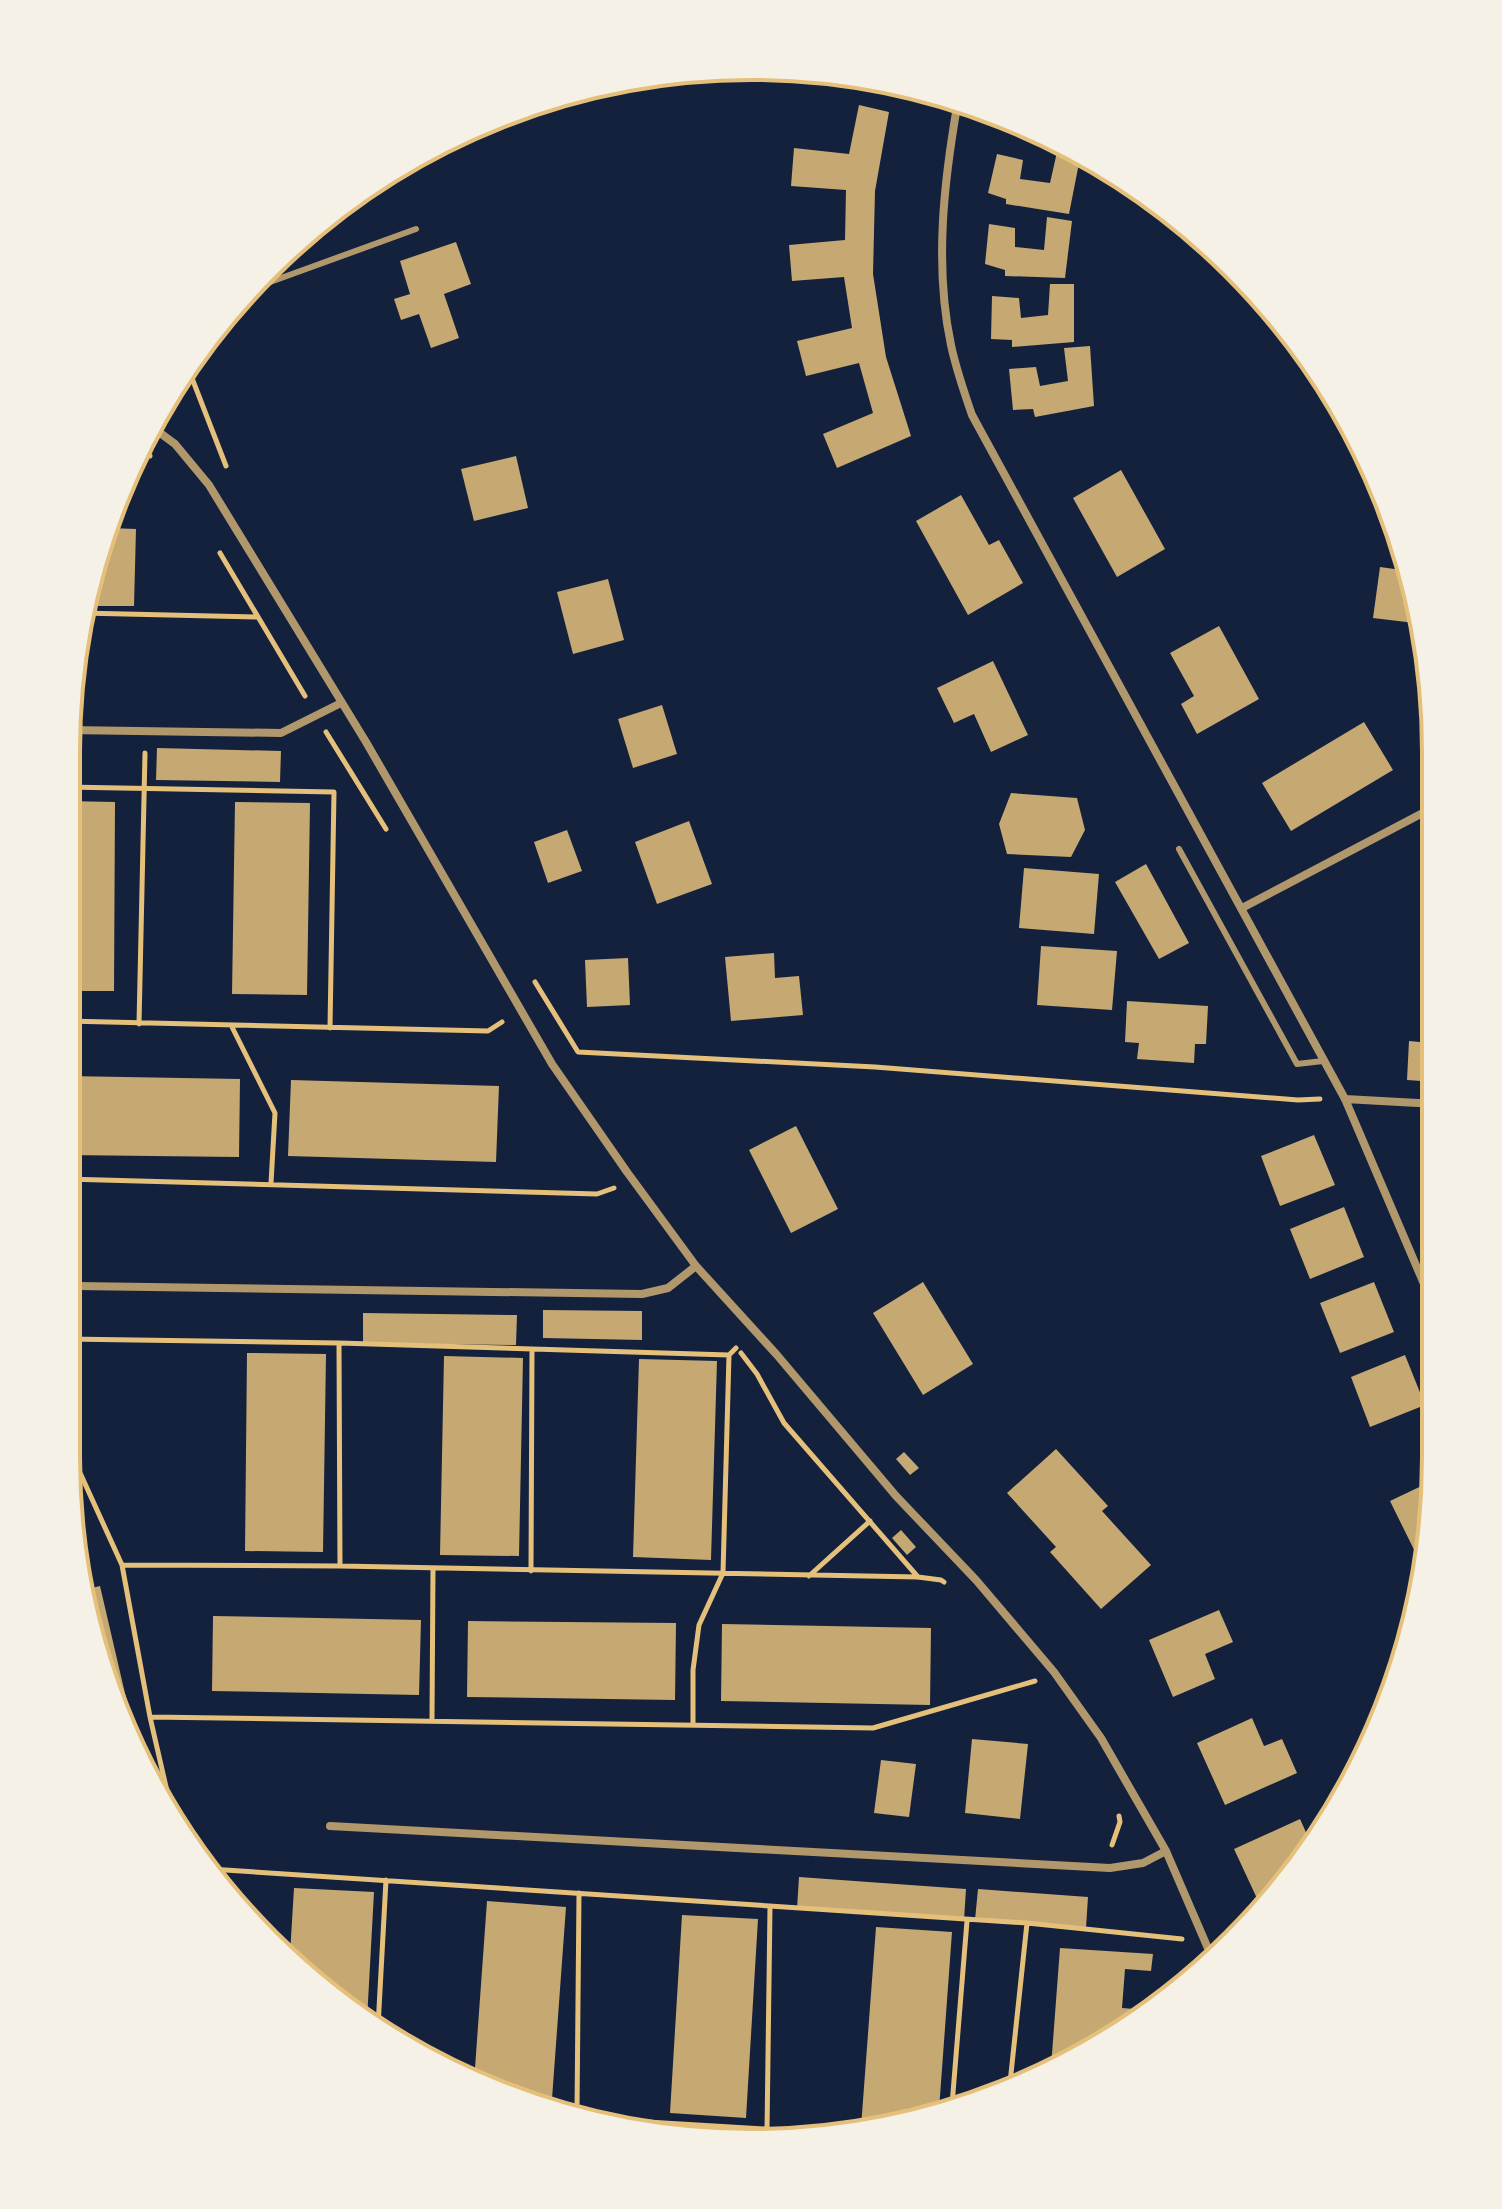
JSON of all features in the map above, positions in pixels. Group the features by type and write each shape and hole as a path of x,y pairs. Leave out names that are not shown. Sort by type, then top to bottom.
{"street":[{"path":"956,113 944,209 945,296 950,344 968,404 1345,1099 1422,1279"},
{"path":"160,433 175,444 209,485 560,1076 696,1266 1054,1672 1101,1738 1166,1851 1208,1948"},
{"path":"80,730 281,733 341,703"},
{"path":"1242,908 1422,813"},
{"path":"1345,1099 1422,1103"},
{"path":"80,1286 642,1294 668,1288 696,1266"},
{"path":"330,1826 1110,1868 1143,1863 1166,1851"}],"lane":[{"path":"273,281 416,229"},
{"path":"1179,849 1297,1064 1323,1061"}],"path":[{"path":"95,613 258,617"},
{"path":"139,1024 146,732"},
{"path":"80,787 334,792 330,1028"},
{"path":"80,1022 488,1031 520,1011"},
{"path":"232,1027 275,1113 271,1183"},
{"path":"578,1052 875,1067 1298,1100 1345,1099"},
{"path":"80,1179 597,1194 615,1188"},
{"path":"727,1336 757,1374 784,1423 918,1577"},
{"path":"80,1339 339,1343 729,1355"},
{"path":"339,1343 340,1566"},
{"path":"693,1725 693,1670 699,1625 723,1573 729,1355 736,1348"},
{"path":"531,1571 532,1349"},
{"path":"80,1474 122,1565 166,1786"},
{"path":"809,1576 870,1521"},
{"path":"122,1565 918,1577 941,1580 950,1589"},
{"path":"432,1719 433,1568"},
{"path":"1024,1669 1044,1694"},
{"path":"150,1717 873,1728 1035,1681"},
{"path":"1117,1807 1120,1822 1112,1844 1119,1867"},
{"path":"222,1870 1027,1923 1182,1939"},
{"path":"379,2016 386,1880"},
{"path":"577,2106 579,1893"},
{"path":"767,2129 770,1907"},
{"path":"953,2097 967,1921"},
{"path":"1011,2077 1027,1923"},
{"path":"1177,1927 1186,1950"},
{"path":"676,2124 734,2129"}],"building":[{"path":"859,105 889,112 875,191 873,274 886,357 911,436 837,468 823,434 873,413 859,363 806,376 797,341 852,328 844,277 792,281 789,245 845,240 846,190 791,186 794,148 849,154"},
{"path":"997,154 1023,160 1020,179 1050,183 1057,154 1078,166 1069,214 1006,204 1006,199 988,193"},
{"path":"1047,217 1072,221 1065,278 1005,276 1005,270 985,264 989,224 1015,228 1015,247 1044,250"},
{"path":"456,242 471,284 444,294 459,338 431,348 419,314 401,320 394,299 410,294 400,261"},
{"path":"1050,284 1074,284 1074,342 1012,347 1012,340 991,339 992,296 1019,298 1021,318 1048,315"},
{"path":"1090,346 1094,406 1035,417 1033,409 1013,410 1009,369 1036,367 1040,386 1068,381 1064,348"},
{"path":"516,456 528,508 474,521 461,469"},
{"path":"1121,470 1165,549 1117,577 1073,498"},
{"path":"961,495 989,545 999,540 1023,583 968,615 916,521"},
{"path":"118,528 136,529 134,606 96,606"},
{"path":"1380,567 1397,569 1409,622 1373,618"},
{"path":"608,579 624,640 573,654 557,592"},
{"path":"1219,626 1259,699 1197,734 1181,704 1194,696 1170,653"},
{"path":"993,661 1028,735 991,752 974,714 954,723 937,688"},
{"path":"662,705 677,754 633,768 618,719"},
{"path":"1364,722 1393,770 1291,831 1262,783"},
{"path":"157,748 281,751 280,782 156,780"},
{"path":"1011,793 1077,798 1085,830 1071,857 1007,854 999,824"},
{"path":"80,801 115,802 114,991 80,991"},
{"path":"235,802 310,803 307,995 232,994"},
{"path":"689,821 712,884 657,904 635,842"},
{"path":"567,830 582,871 548,883 534,842"},
{"path":"1146,864 1189,943 1159,959 1115,882"},
{"path":"1024,868 1099,874 1094,934 1019,928"},
{"path":"1041,946 1117,951 1112,1010 1037,1005"},
{"path":"774,953 775,978 799,976 803,1015 731,1021 725,957"},
{"path":"628,958 630,1005 587,1007 585,960"},
{"path":"1127,1001 1208,1006 1206,1044 1195,1044 1194,1063 1137,1059 1139,1043 1125,1042"},
{"path":"1409,1041 1422,1042 1422,1081 1407,1080"},
{"path":"80,1076 240,1079 239,1157 80,1155"},
{"path":"291,1080 499,1086 496,1162 288,1156"},
{"path":"796,1126 838,1209 791,1233 749,1150"},
{"path":"1314,1135 1335,1185 1280,1206 1261,1156"},
{"path":"1344,1207 1364,1257 1310,1279 1290,1229"},
{"path":"923,1282 973,1364 923,1395 873,1313"},
{"path":"1374,1282 1394,1332 1340,1353 1320,1303"},
{"path":"543,1310 642,1311 642,1340 543,1338"},
{"path":"363,1313 517,1315 516,1345 363,1343"},
{"path":"247,1353 326,1354 323,1552 245,1551"},
{"path":"1405,1355 1422,1398 1422,1406 1370,1427 1351,1377"},
{"path":"444,1356 523,1358 519,1556 440,1555"},
{"path":"639,1359 717,1361 711,1560 633,1557"},
{"path":"1056,1449 1108,1506 1102,1511 1151,1565 1101,1609 1050,1552 1056,1547 1007,1493"},
{"path":"904,1452 919,1468 910,1475 896,1459"},
{"path":"1421,1486 1415,1552 1390,1501"},
{"path":"901,1530 916,1547 907,1555 892,1538"},
{"path":"100,1586 128,1708 103,1632 93,1588"},
{"path":"1219,1610 1233,1642 1205,1654 1215,1679 1173,1697 1149,1640"},
{"path":"213,1616 421,1620 419,1695 212,1691"},
{"path":"468,1621 676,1623 675,1700 467,1697"},
{"path":"722,1624 931,1628 930,1705 721,1701"},
{"path":"1252,1718 1264,1746 1282,1739 1297,1773 1225,1805 1197,1743"},
{"path":"972,1739 1028,1744 1020,1819 965,1813"},
{"path":"881,1760 916,1764 909,1817 874,1813"},
{"path":"1300,1819 1307,1834 1257,1898 1234,1849"},
{"path":"799,1877 966,1889 964,1920 797,1909"},
{"path":"294,1888 374,1892 368,2008 309,1962 291,1945"},
{"path":"978,1889 1088,1897 1086,1928 975,1920"},
{"path":"487,1901 566,1907 552,2098 475,2069"},
{"path":"682,1915 758,1919 746,2118 670,2113"},
{"path":"876,1927 952,1932 940,2101 862,2119"},
{"path":"1060,1948 1153,1954 1151,1971 1125,1969 1122,2008 1134,2009 1052,2058"}]}
